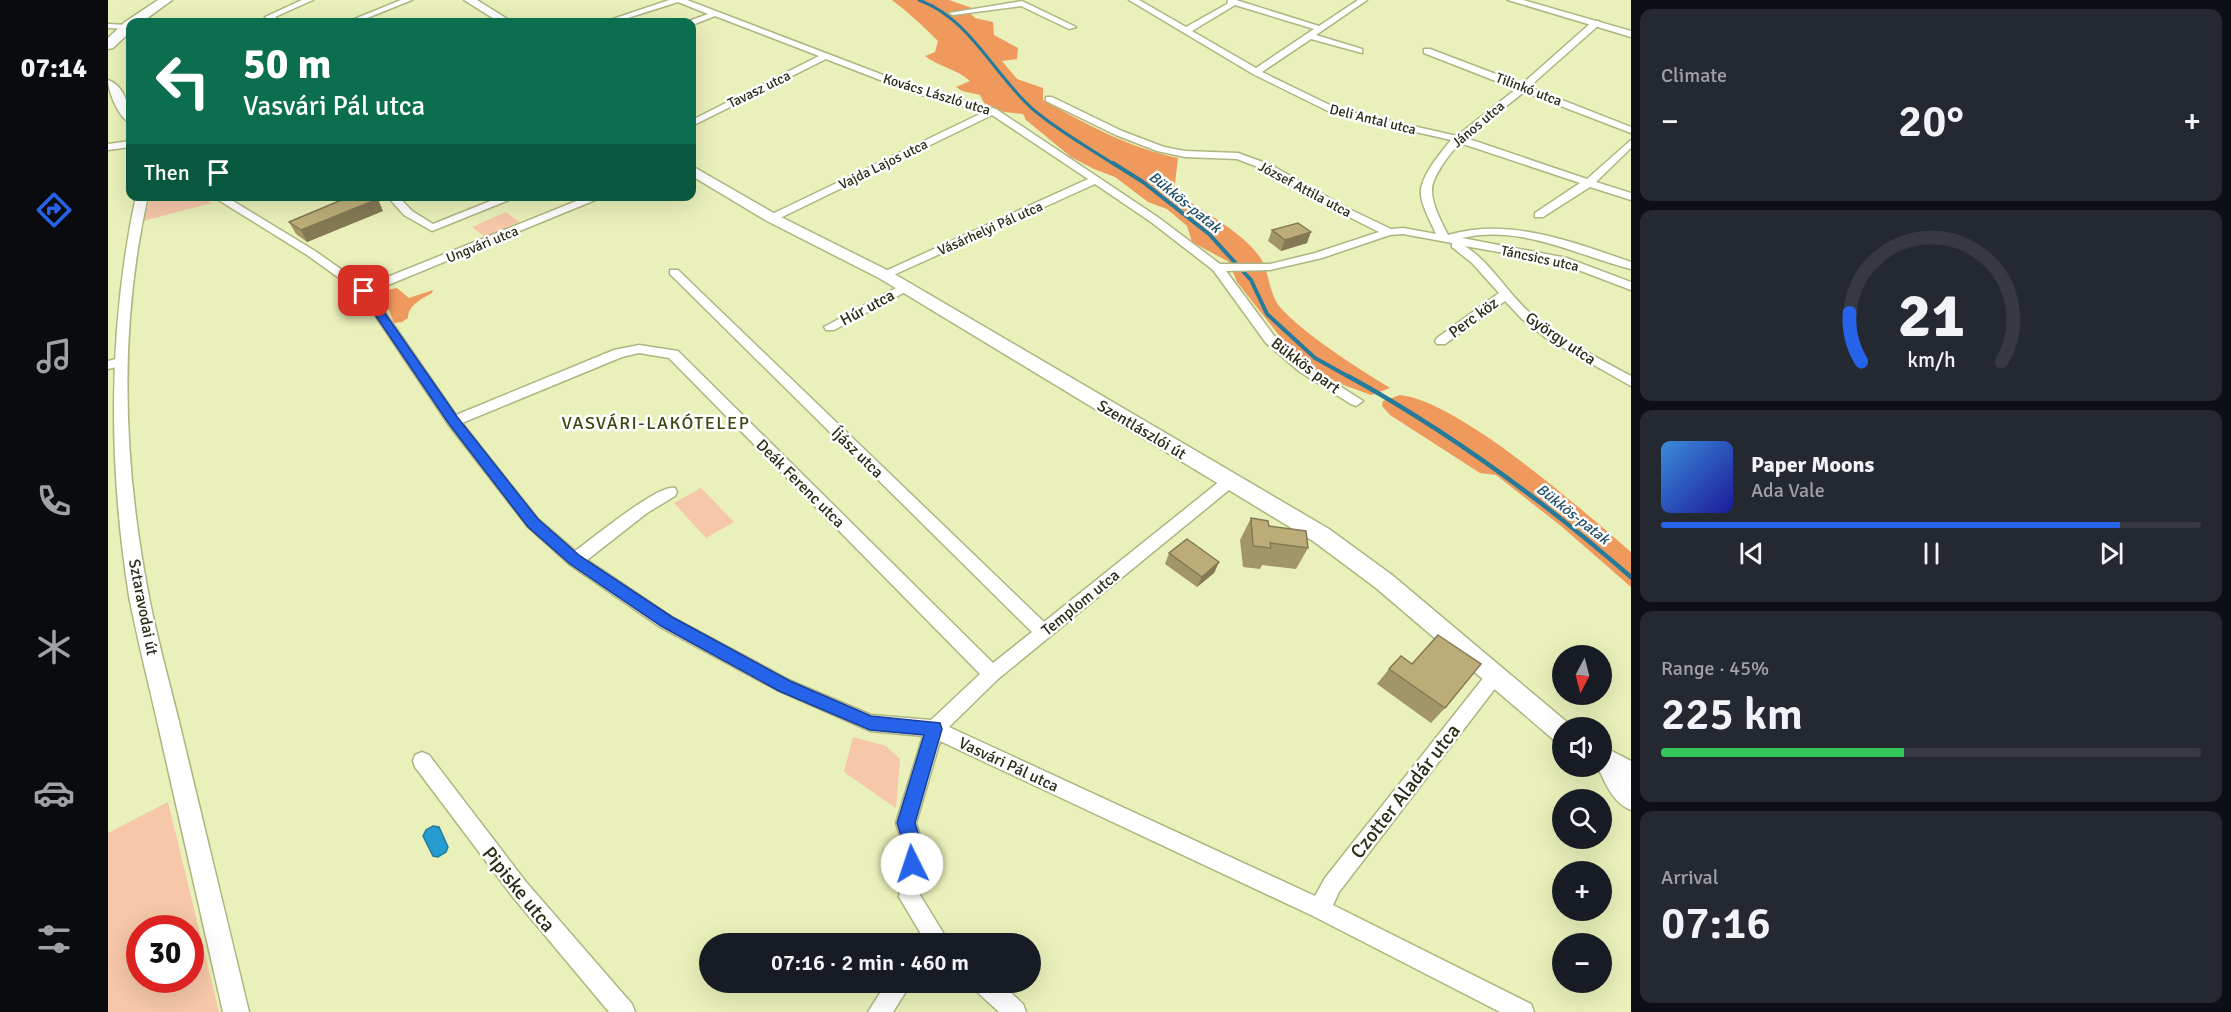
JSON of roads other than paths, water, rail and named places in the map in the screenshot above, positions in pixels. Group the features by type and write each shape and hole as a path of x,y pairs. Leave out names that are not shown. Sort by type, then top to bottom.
{"main road":[{"path":"141,18 166,0"},
{"path":"469,0 496,18"},
{"path":"110,41 126,29"},
{"name":"Szentlászlói út","path":"696,172 772,218 885,275 1230,481 1276,506 1360,561 1494,677 1552,723"},
{"path":"1612,764 1631,776"}],"street":[{"path":"276,18 309,0"},
{"path":"361,18 408,0"},
{"path":"621,18 679,0"},
{"name":"Kovács László utca","path":"679,0 914,90 993,111 1224,268"},
{"name":"Deli Antal utca","path":"1133,0 1256,72 1335,111 1459,139 1631,197"},
{"path":"1256,72 1363,0"},
{"path":"1513,0 1631,34"},
{"path":"1187,30 1232,1 1321,29"},
{"path":"953,13 1022,3 1072,27"},
{"path":"696,21 714,14"},
{"name":"János utca","path":"1445,240 1433,215 1427,185 1437,163 1459,139 1524,87 1596,23"},
{"path":"108,26 126,25"},
{"path":"1311,36 1359,51"},
{"name":"Tilinkó utca","path":"1427,51 1631,130"},
{"name":"Tavasz utca","path":"696,121 826,56"},
{"path":"108,83 113,87 112,92 126,113"},
{"name":"József Attila utca","path":"1049,99 1119,133 1153,146 1185,154 1238,156 1267,166 1343,210 1389,232"},
{"name":"Vajda Lajos utca","path":"772,218 993,111"},
{"path":"1539,215 1588,183 1631,143"},
{"path":"108,147 126,145"},
{"name":"Vásárhelyi Pál utca","path":"885,275 1095,180"},
{"name":"Sztaravodai út","path":"140,201 130,234 112,364 136,579 236,1012"},
{"name":"Vasvári Pál utca","path":"225,201 311,253 364,291 453,421 533,523 575,560 666,622 785,686 870,723 934,729 1320,909 1523,1012"},
{"path":"397,201 408,213 432,228 501,201"},
{"name":"Ungvári utca","path":"364,291 588,201"},
{"path":"1224,268 1255,268 1318,256 1389,232 1416,232 1445,240 1480,231 1504,231 1631,266"},
{"name":"Táncsics utca","path":"1445,240 1563,260 1631,286"},
{"name":"György utca","path":"1445,240 1472,255 1517,307 1540,327 1631,382"},
{"name":"Bükkös part","path":"1224,268 1252,318 1281,351 1309,372 1356,401"},
{"name":"Íjász utca","path":"674,272 1043,632"},
{"name":"Húr utca","path":"830,327 905,287"},
{"name":"Perc köz","path":"1441,341 1506,294"},
{"name":"Deák Ferenc utca","path":"453,421 619,353 639,350 673,354 992,674"},
{"name":"Templom utca","path":"934,729 992,674 1230,481"},
{"path":"575,560 642,509 670,492"},
{"name":"Czotter Aladár utca","path":"1320,909 1332,885 1494,677"},
{"path":"930,933 909,897 914,848 906,823 934,729"},
{"name":"Pipiske utca","path":"422,761 482,843 568,951 624,1012"},
{"path":"1612,776 1618,788 1631,801"},
{"path":"879,1012 894,993"},
{"path":"995,993 1015,1012"}],"water":[{"path":"433,826 439,827 448,847 446,852 438,857 433,856 423,836 426,830"}],"waterway":[{"name":"Bükkös-patak","path":"919,0 953,20 968,34 1020,97 1035,111 1115,165"},
{"name":"Bükkös-patak","path":"1113,163 1143,182 1209,234 1251,280 1267,314 1315,358 1351,378"},
{"name":"Bükkös-patak","path":"1348,376 1423,420 1495,469 1564,521 1631,577"}],"district":[{"name":"VASVÁRI-LAKÓTELEP","path":"656,423"}]}
